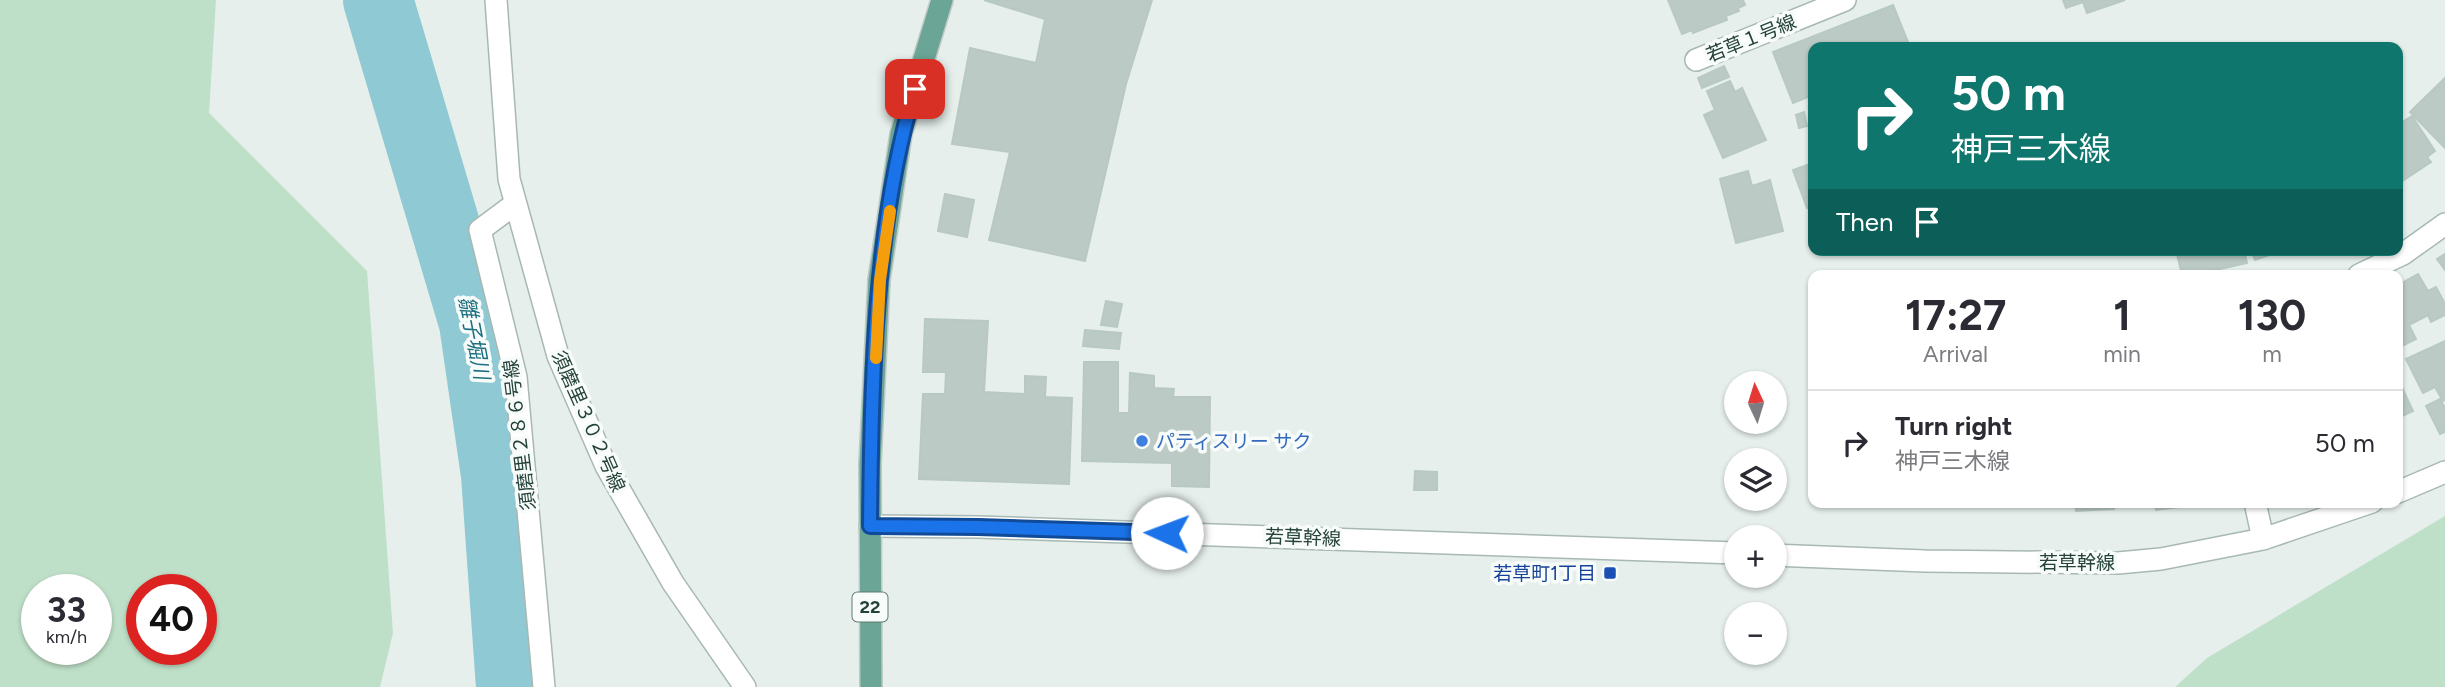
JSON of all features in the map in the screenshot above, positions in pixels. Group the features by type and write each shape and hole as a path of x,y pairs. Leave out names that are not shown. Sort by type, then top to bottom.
{"main road":[{"name":"22","path":"871,687 870,464 880,280 901,134 942,0"}],"street":[{"name":"須磨里３０２号線","path":"496,0 509,178 558,356 606,466 673,583 745,687"},
{"name":"若草１号線","path":"1696,60 1845,0"},
{"name":"須磨里２８６号線","path":"515,204 480,230 516,377 544,687"},
{"path":"2403,254 2445,224"},
{"path":"2369,270 2399,256"},
{"path":"2403,490 2445,472"},
{"path":"2256,508 2263,539"},
{"name":"若草幹線","path":"1787,556 1925,561 2118,563 2161,559 2263,539 2354,508"},
{"name":"若草幹線","path":"870,526 978,527 1724,553"}],"green space":[{"path":"0,0 216,0 209,113 367,271 393,633 380,687 0,687"},
{"path":"2445,516 2445,687 2175,687 2207,658"}],"building":[{"path":"984,0 1152,0 1126,84 1085,261 989,240 1010,152 952,144 970,48 1036,63 1045,19"},
{"path":"1668,0 1743,0 1745,5 1738,8 1739,11 1726,16 1727,20 1693,33 1692,30 1682,34"},
{"path":"2063,0 2125,0 2087,13 2083,2 2066,8"},
{"path":"1893,5 1908,42 1808,42 1808,97 1793,103 1773,52"},
{"path":"1724,66 1729,77 1702,88 1698,78"},
{"path":"2445,78 2445,148 2410,112"},
{"path":"1730,81 1735,92 1742,88 1766,140 1723,158 1704,115 1715,110 1707,91"},
{"path":"1804,112 1807,126 1799,128 1796,115"},
{"path":"2412,116 2435,151 2427,157 2431,162 2403,181 2403,122"},
{"path":"1808,165 1808,208 1807,208 1793,170"},
{"path":"1748,171 1752,186 1770,180 1783,231 1736,243 1720,179"},
{"path":"945,194 974,200 967,237 938,231"},
{"path":"2445,254 2445,270 2437,259"},
{"path":"2177,256 2245,256 2247,263 2216,270 2181,270"},
{"path":"2418,274 2428,291 2436,287 2445,304 2445,315 2431,322 2428,315 2409,325 2416,339 2403,346 2403,282"},
{"path":"1106,301 1122,304 1117,327 1101,325"},
{"path":"925,319 988,321 984,392 1025,394 1025,376 1046,377 1045,397 1072,398 1069,484 919,479 923,394 945,394 946,372 923,372"},
{"path":"1085,330 1121,333 1119,349 1083,346"},
{"path":"2445,341 2443,401 2435,387 2423,393 2406,359"},
{"path":"1084,362 1118,362 1118,413 1129,413 1130,373 1154,376 1154,388 1174,389 1173,397 1210,397 1209,487 1172,486 1172,463 1082,461"},
{"path":"2403,390 2413,411 2403,416"},
{"path":"2440,399 2445,408 2445,432 2440,434 2426,406"},
{"path":"1415,471 1437,472 1437,490 1414,490"},
{"path":"2076,508 2114,508 2114,509 2076,511"}],"waterway":[{"name":"雛子堀川","path":"378,0 474,323 496,475 511,687"}],"slow traffic":[{"path":"876,358 880,280 890,211"}],"place":[{"name":"パティスリー サク","path":"1142,441"},
{"name":"若草町1丁目","path":"1610,573"}],"route":[{"path":"915,89 901,134 880,280 870,464 870,526 1167,533"}]}
